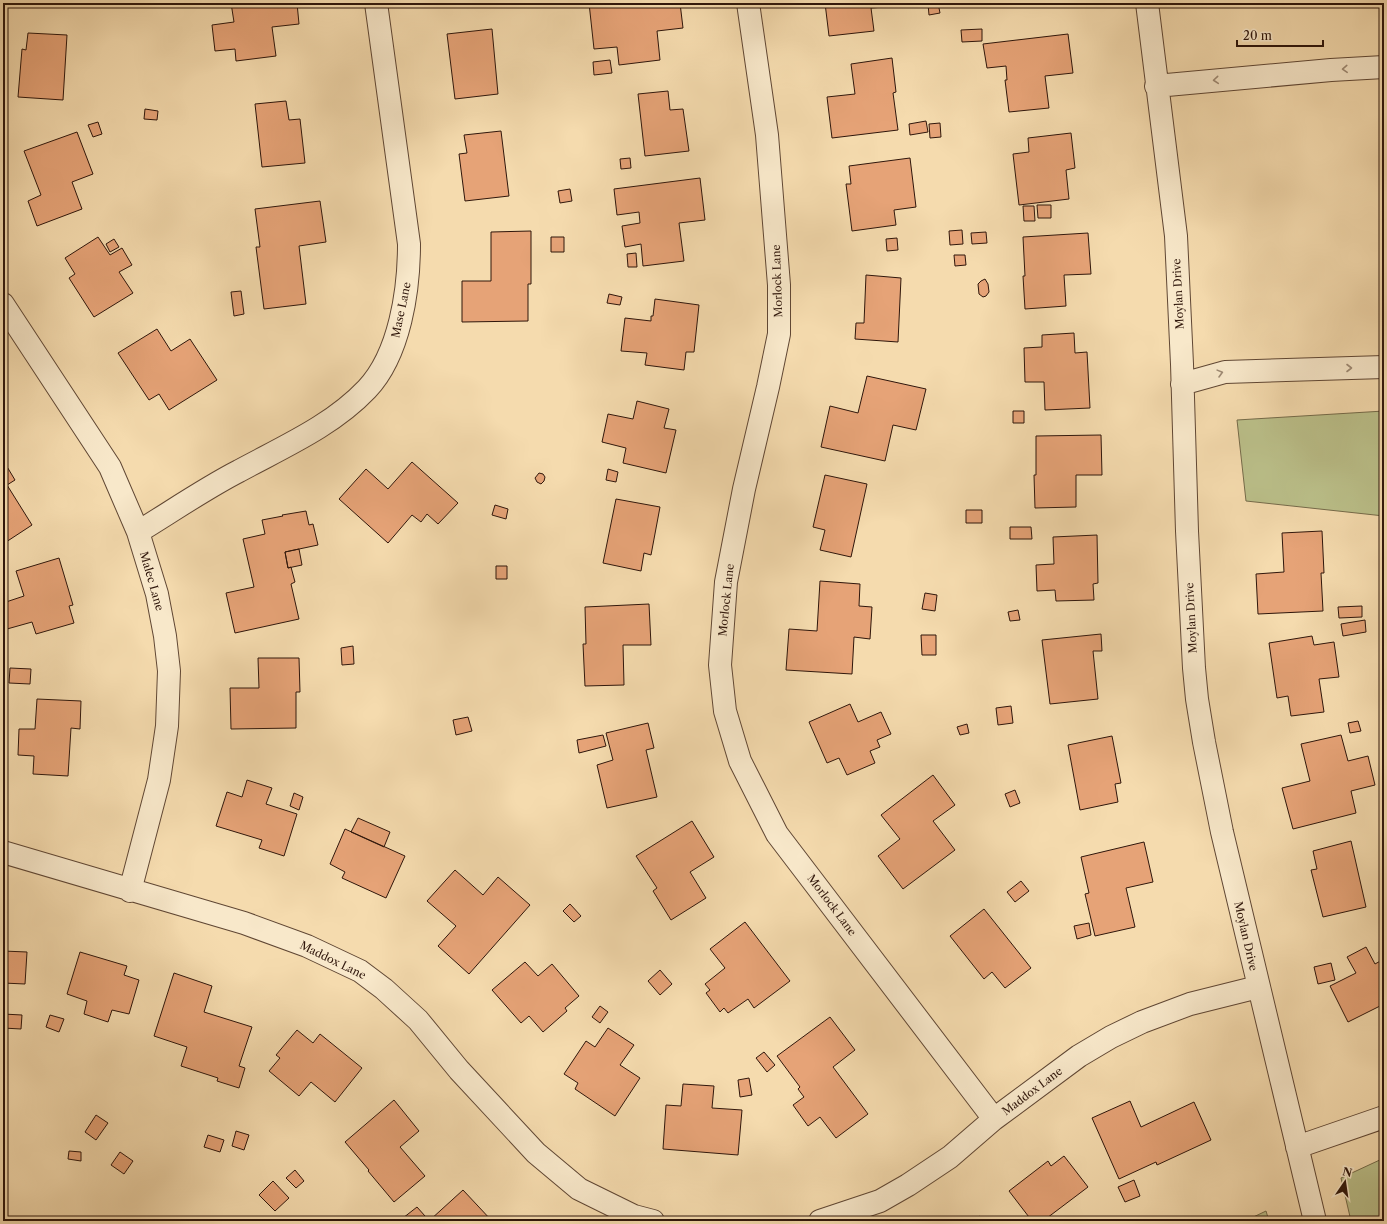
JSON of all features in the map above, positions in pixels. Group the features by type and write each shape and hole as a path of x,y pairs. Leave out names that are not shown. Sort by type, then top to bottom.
{"street":[{"name":"Mase Lane","path":"138,532 236,472 301,437 340,413 367,389 386,362 400,324 409,267 409,244 376,3"},
{"name":"Morlock Lane","path":"748,3 767,135 779,285 778,334 768,387 744,489 726,582 720,665 725,711 740,762 777,834 994,1119"},
{"name":"Moylan Drive","path":"1147,3 1156,86 1176,236 1187,531 1197,699 1222,832 1315,1221"},
{"path":"1156,86 1331,70 1384,67"},
{"name":"Malec Lane","path":"3,304 110,467 138,532 158,594 165,636 168,671 169,691 167,726 159,780 130,891"},
{"path":"1182,384 1225,372 1384,368"},
{"name":"Maddox Lane","path":"3,852 251,926 307,946 360,971 384,989 418,1020 459,1070 536,1153 579,1189 634,1216 653,1221"},
{"name":"Maddox Lane","path":"820,1221 880,1201 908,1185 950,1157 994,1119 1079,1056 1111,1037 1142,1022 1190,1004 1258,987"},
{"path":"1297,1147 1384,1117"}],"green space":[{"path":"1384,411 1384,516 1246,501 1237,420"},
{"path":"1384,1158 1384,1221 1351,1221 1341,1178"},
{"path":"1266,1211 1269,1221 1245,1221"}],"building":[{"path":"17,3 81,3 81,7"},
{"path":"231,3 297,3 299,24 272,27 276,56 236,61 235,49 215,51 212,25 234,22"},
{"path":"589,3 680,3 683,28 657,31 660,60 619,65 617,47 594,49"},
{"path":"825,3 885,3 885,7 871,8 874,31 829,36"},
{"path":"938,3 940,13 929,15 928,4"},
{"path":"1010,3 1045,3 1010,7"},
{"path":"492,29 498,94 455,99 447,34"},
{"path":"982,29 982,41 962,42 961,30"},
{"path":"28,33 67,35 63,100 18,97 22,49 26,50"},
{"path":"1068,34 1073,73 1045,76 1049,108 1009,112 1005,80 1007,80 1006,66 987,68 983,44"},
{"path":"892,58 896,92 893,93 898,130 832,138 827,97 855,94 851,64"},
{"path":"610,60 612,73 594,75 593,62"},
{"path":"668,91 670,110 683,109 689,151 645,156 638,94"},
{"path":"286,101 289,120 300,119 305,163 262,167 255,104"},
{"path":"145,109 158,111 157,120 144,119"},
{"path":"926,121 928,132 910,135 909,124"},
{"path":"98,122 102,134 93,137 88,125"},
{"path":"940,123 941,137 930,138 929,124"},
{"path":"501,131 509,196 465,201 459,154 467,153 464,135"},
{"path":"77,132 93,174 72,182 82,209 37,226 28,201 41,195 24,151"},
{"path":"1071,133 1075,168 1066,170 1069,199 1019,205 1013,154 1029,152 1028,138"},
{"path":"630,158 631,168 621,169 620,159"},
{"path":"910,158 916,207 894,210 896,225 852,231 846,184 851,184 849,166"},
{"path":"700,178 705,220 679,223 684,261 643,266 641,244 625,247 622,226 640,223 639,212 617,215 614,189"},
{"path":"570,189 572,201 560,203 558,191"},
{"path":"320,201 326,242 299,246 306,304 264,309 256,247 260,247 255,209"},
{"path":"1037,205 1051,205 1051,218 1038,218"},
{"path":"1023,206 1034,206 1035,221 1024,221"},
{"path":"962,230 963,244 950,245 949,231"},
{"path":"531,231 531,284 528,284 528,321 462,322 462,281 491,281 491,232"},
{"path":"986,232 987,243 972,244 971,233"},
{"path":"1088,233 1091,274 1064,275 1066,306 1025,309 1023,237"},
{"path":"98,237 110,255 122,248 132,265 119,272 133,293 94,317 69,278 75,274 65,258"},
{"path":"551,237 564,237 564,252 551,252"},
{"path":"897,238 898,250 887,251 886,239"},
{"path":"114,239 119,247 110,252 106,244"},
{"path":"636,253 637,267 628,267 627,254"},
{"path":"954,255 965,255 966,265 955,266"},
{"path":"866,275 901,278 898,342 855,339 856,323 864,323"},
{"path":"985,279 988,284 989,292 983,297 979,294 978,284"},
{"path":"241,291 244,314 234,316 231,292"},
{"path":"609,294 622,297 620,305 607,303"},
{"path":"655,299 699,305 694,352 686,352 684,370 645,365 647,353 621,351 625,318 651,321"},
{"path":"157,329 171,351 190,339 217,380 169,410 159,394 149,400 118,353"},
{"path":"1074,333 1075,353 1087,352 1090,408 1045,410 1044,382 1025,382 1024,348 1042,347 1042,335"},
{"path":"867,376 926,389 916,430 893,425 885,461 821,447 830,406 858,413"},
{"path":"637,401 669,409 664,428 676,430 666,473 623,463 626,448 602,442 608,414 633,419"},
{"path":"1013,411 1024,411 1024,423 1013,423"},
{"path":"1101,435 1102,475 1076,475 1076,507 1035,508 1034,475 1036,475 1036,436"},
{"path":"3,460 15,480 7,485 32,525 3,544"},
{"path":"412,462 458,503 438,524 427,514 421,522 412,515 388,543 339,499 366,469 388,489"},
{"path":"608,469 618,472 616,482 606,480"},
{"path":"539,473 543,474 545,477 541,484 537,482 535,478"},
{"path":"825,475 867,484 851,557 820,550 825,530 813,527"},
{"path":"616,499 660,507 651,555 644,553 641,571 603,563"},
{"path":"495,505 508,509 506,519 492,515"},
{"path":"966,510 982,510 982,523 966,523"},
{"path":"306,511 309,525 313,524 318,545 285,552 288,568 291,567 295,582 291,584 299,619 235,633 226,593 254,587 243,539 265,534 262,520"},
{"path":"1010,527 1031,527 1032,539 1010,539"},
{"path":"1322,531 1324,573 1321,573 1323,611 1258,614 1256,574 1284,572 1282,533"},
{"path":"1097,535 1098,583 1093,584 1094,600 1056,601 1055,590 1037,591 1036,565 1054,564 1053,537"},
{"path":"299,549 302,565 288,568 285,552"},
{"path":"59,558 73,605 69,606 74,623 36,634 32,622 7,629 3,615 3,603 24,596 16,571"},
{"path":"496,566 507,566 507,579 496,579"},
{"path":"820,581 860,584 859,606 872,607 870,639 854,637 852,674 786,670 789,629 817,631"},
{"path":"925,593 937,595 935,611 922,609"},
{"path":"649,604 651,645 623,645 624,685 585,686 583,644 586,644 585,607"},
{"path":"1362,606 1362,617 1339,618 1338,607"},
{"path":"1018,610 1020,620 1010,621 1008,612"},
{"path":"1365,620 1366,632 1343,636 1341,624"},
{"path":"1101,634 1102,651 1093,651 1098,699 1050,704 1042,640"},
{"path":"921,635 936,635 936,655 922,655"},
{"path":"1312,636 1314,645 1334,642 1339,677 1319,679 1324,712 1291,716 1288,696 1277,698 1269,643"},
{"path":"353,646 354,664 342,665 341,648"},
{"path":"258,658 299,658 300,692 296,692 296,728 231,729 230,688 259,688"},
{"path":"10,668 31,669 30,684 9,683"},
{"path":"37,699 81,701 80,729 71,728 68,776 33,774 34,756 18,755 19,729 35,729"},
{"path":"850,704 858,722 881,712 891,734 877,740 880,747 870,751 875,763 847,775 839,758 827,763 809,722"},
{"path":"1011,706 1013,723 998,725 996,708"},
{"path":"468,717 472,731 456,735 453,720"},
{"path":"1358,721 1361,731 1350,733 1348,723"},
{"path":"648,723 654,748 646,750 657,797 607,808 597,765 613,760 606,733"},
{"path":"967,724 969,733 960,735 957,727"},
{"path":"603,735 606,746 579,753 577,740"},
{"path":"1341,735 1348,761 1368,756 1375,785 1351,791 1356,813 1293,829 1282,788 1310,781 1301,744"},
{"path":"1112,736 1121,783 1115,784 1118,802 1080,810 1068,745"},
{"path":"933,775 955,805 933,821 955,850 903,889 878,856 900,839 881,815"},
{"path":"247,780 272,788 266,804 297,814 284,856 259,848 262,840 216,826 227,792 242,797"},
{"path":"1015,790 1020,803 1010,807 1005,794"},
{"path":"294,793 303,797 299,810 290,806"},
{"path":"358,818 390,832 384,847 351,832"},
{"path":"692,821 714,857 690,872 706,898 671,920 653,891 657,888 636,856"},
{"path":"345,829 405,856 386,898 342,878 345,872 330,864"},
{"path":"1351,841 1366,907 1323,917 1311,870 1317,869 1313,851"},
{"path":"1144,842 1153,882 1126,888 1135,927 1095,936 1085,894 1089,893 1081,857"},
{"path":"455,870 483,895 498,877 530,905 469,974 438,946 456,926 427,901"},
{"path":"1021,881 1029,891 1015,902 1007,892"},
{"path":"570,904 581,916 574,922 563,911"},
{"path":"984,909 1031,968 1005,988 992,972 984,979 950,936"},
{"path":"745,922 790,981 754,1008 748,999 728,1013 724,1008 720,1012 706,993 710,990 705,984 725,968 710,949"},
{"path":"1089,923 1091,935 1077,939 1074,926"},
{"path":"1366,947 1375,964 1384,959 1384,1004 1348,1022 1330,986 1356,973 1347,957"},
{"path":"3,951 27,952 25,984 3,983"},
{"path":"80,952 127,966 124,975 139,980 129,1014 112,1010 108,1022 84,1014 87,1001 67,994"},
{"path":"525,962 538,976 552,964 579,996 565,1008 567,1011 543,1032 529,1016 521,1023 492,990"},
{"path":"1331,963 1335,980 1318,984 1314,967"},
{"path":"660,970 672,984 660,995 648,981"},
{"path":"174,973 212,986 204,1012 252,1027 239,1066 245,1068 239,1088 217,1081 218,1078 181,1066 187,1047 154,1036"},
{"path":"600,1006 608,1012 600,1023 592,1017"},
{"path":"3,1014 22,1015 21,1029 3,1028"},
{"path":"50,1015 64,1019 59,1032 46,1027"},
{"path":"830,1017 855,1050 833,1067 868,1114 836,1138 820,1117 808,1126 793,1105 804,1097 798,1089 800,1087 777,1056"},
{"path":"608,1028 634,1045 620,1065 640,1078 615,1116 575,1089 578,1083 564,1074 586,1041 595,1047"},
{"path":"297,1030 313,1043 320,1034 362,1068 335,1102 311,1082 299,1096 269,1071 280,1058 276,1055"},
{"path":"764,1052 775,1065 767,1072 756,1058"},
{"path":"749,1078 752,1095 740,1097 738,1080"},
{"path":"683,1084 714,1086 712,1108 742,1110 738,1155 663,1149 666,1105 681,1106"},
{"path":"394,1100 419,1131 400,1147 425,1176 394,1202 345,1142"},
{"path":"1130,1101 1141,1127 1194,1102 1211,1140 1157,1165 1156,1162 1119,1179 1092,1118"},
{"path":"96,1115 108,1123 96,1140 85,1132"},
{"path":"236,1131 249,1135 244,1150 232,1146"},
{"path":"208,1135 224,1140 220,1152 204,1147"},
{"path":"69,1151 81,1152 81,1161 68,1159"},
{"path":"120,1152 133,1161 124,1174 111,1165"},
{"path":"1064,1156 1088,1187 1043,1221 1032,1221 1009,1191 1048,1161 1051,1166"},
{"path":"295,1170 304,1181 296,1188 286,1178"},
{"path":"1134,1180 1140,1196 1125,1202 1118,1187"},
{"path":"273,1181 289,1198 275,1211 259,1195"},
{"path":"463,1190 492,1221 430,1220"},
{"path":"417,1207 425,1216 420,1221 406,1221 403,1218"},
{"path":"980,1216 984,1221 973,1221"}]}
